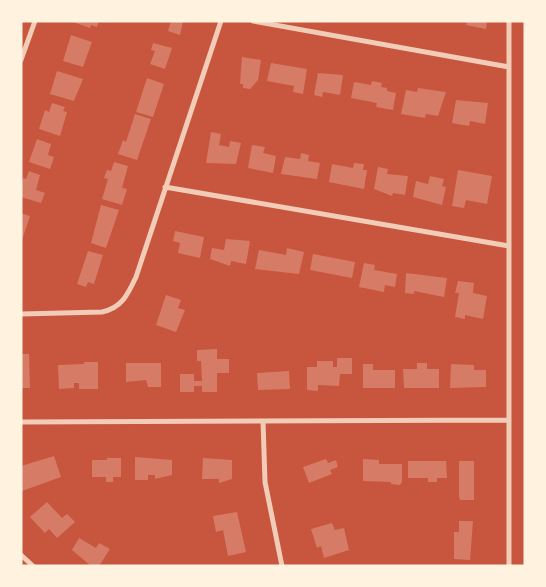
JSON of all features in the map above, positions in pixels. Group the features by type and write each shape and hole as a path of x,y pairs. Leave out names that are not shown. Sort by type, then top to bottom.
{"street":[{"path":"21,60 35,21"},
{"path":"21,314 102,312 112,310 125,300 136,277 221,21"},
{"path":"253,21 509,67"},
{"path":"509,21 509,566"},
{"path":"165,187 509,246"},
{"path":"21,422 508,420"},
{"path":"263,421 265,482 282,566"},
{"path":"22,560 33,566"}],"building":[{"path":"70,21 99,21 97,27 91,25 90,28"},
{"path":"171,21 183,21 180,35 168,31"},
{"path":"467,21 487,21 486,29 466,25"},
{"path":"71,35 92,42 83,67 63,61"},
{"path":"153,43 172,48 165,69 150,64 155,51 151,50"},
{"path":"242,57 261,60 258,80 250,89 243,88 243,84 240,84"},
{"path":"271,63 307,69 303,94 293,92 294,86 267,81"},
{"path":"57,71 83,79 74,101 50,94"},
{"path":"318,73 343,75 340,95 323,92 322,97 314,95"},
{"path":"147,78 164,84 153,117 136,112"},
{"path":"372,81 382,83 381,87 396,93 393,110 376,107 377,103 351,98 354,82 371,85"},
{"path":"418,88 446,92 438,116 426,114 425,118 401,114 406,90 417,92"},
{"path":"456,100 488,103 485,124 470,121 469,126 452,123"},
{"path":"52,103 65,107 63,111 67,112 60,136 39,129 45,110 49,112"},
{"path":"135,114 151,119 137,160 118,154 123,140 126,142"},
{"path":"211,132 221,134 219,145 229,147 230,141 241,143 236,164 206,163"},
{"path":"37,139 51,144 48,155 54,157 50,169 29,162"},
{"path":"252,145 265,147 263,153 276,156 273,173 248,168"},
{"path":"301,153 309,155 308,161 320,163 317,179 281,174 285,157 300,159"},
{"path":"114,162 128,166 122,188 127,189 122,205 102,199 108,179 104,178 107,170 111,171"},
{"path":"354,163 364,164 363,170 367,170 364,189 329,182 332,164 353,168"},
{"path":"378,167 388,169 387,174 408,176 405,195 393,193 392,196 374,189"},
{"path":"458,170 492,176 487,204 466,200 464,208 452,206"},
{"path":"29,171 40,175 36,190 45,193 41,203 21,197 21,183 23,178 26,179"},
{"path":"430,176 444,179 442,186 446,187 442,205 413,197 416,181 428,184"},
{"path":"101,205 119,210 106,248 91,243"},
{"path":"21,213 30,216 21,243"},
{"path":"175,231 204,237 200,258 178,253 180,243 173,241"},
{"path":"226,239 250,241 246,264 231,261 230,266 210,259 212,248 224,250"},
{"path":"287,248 304,252 299,274 255,269 259,250 286,255"},
{"path":"88,251 103,255 94,284 88,282 86,287 77,284"},
{"path":"313,254 355,262 352,278 310,270"},
{"path":"364,263 375,265 374,270 397,274 395,287 385,285 384,292 359,287"},
{"path":"406,273 447,278 444,297 414,291 414,294 405,293"},
{"path":"458,281 474,283 473,293 487,296 483,319 465,315 465,319 455,317 459,293 455,293"},
{"path":"166,295 181,300 178,308 185,310 176,332 156,325"},
{"path":"217,349 217,359 229,359 229,373 217,373 217,392 202,392 202,386 194,386 194,392 180,392 180,374 194,374 194,381 202,381 201,361 197,361 197,350"},
{"path":"21,354 29,354 30,388 21,388"},
{"path":"337,358 352,358 352,374 340,374 339,386 318,385 318,391 307,390 307,367 317,367 317,361 333,361 333,367 337,367"},
{"path":"84,362 98,362 98,389 79,389 79,383 74,383 74,388 59,389 58,365 84,364"},
{"path":"126,363 161,363 161,387 148,387 146,380 126,382"},
{"path":"417,363 427,363 427,369 439,369 439,388 404,388 403,369 417,369"},
{"path":"363,364 373,364 373,370 395,370 395,388 363,388"},
{"path":"451,364 474,365 474,370 486,370 486,387 450,388"},
{"path":"289,371 290,389 258,390 257,373"},
{"path":"54,456 61,477 22,491 21,466"},
{"path":"135,457 172,460 172,475 155,479 155,475 148,475 148,480 135,480"},
{"path":"107,458 121,458 121,477 113,477 113,482 106,482 106,477 92,477 92,460 107,460"},
{"path":"203,458 232,460 232,479 219,483 219,479 202,479"},
{"path":"326,459 328,463 336,460 338,467 330,470 332,474 309,483 303,467"},
{"path":"363,459 379,460 379,464 402,464 402,482 400,485 391,484 391,482 363,481"},
{"path":"408,461 446,461 447,478 437,478 437,482 428,482 428,478 408,478"},
{"path":"459,461 474,461 474,500 460,500"},
{"path":"47,502 62,518 67,514 75,522 57,538 49,529 45,533 30,517"},
{"path":"237,512 246,552 228,556 223,530 216,532 213,516"},
{"path":"459,521 473,521 470,560 454,559 454,532 459,532"},
{"path":"332,523 335,530 344,528 349,550 324,558 321,546 317,548 311,529"},
{"path":"79,538 96,548 99,543 110,549 99,566 91,566 72,550"}]}
